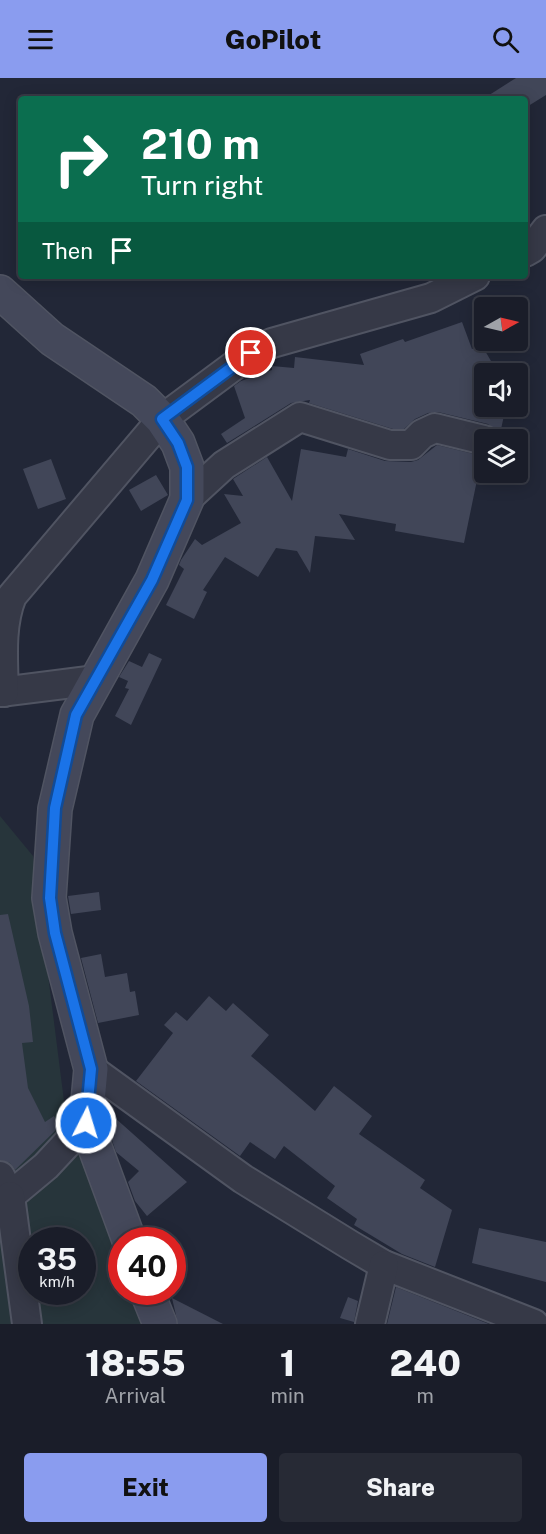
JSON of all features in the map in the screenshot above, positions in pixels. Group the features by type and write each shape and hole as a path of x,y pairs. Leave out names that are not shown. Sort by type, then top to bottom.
{"street":[{"path":"528,250 546,230"},
{"path":"96,680 2,692 4,611 12,596 162,419 251,353 272,343 430,298 469,279"},
{"path":"0,292 52,339 144,401 162,419 178,443 187,467 187,500"},
{"path":"124,1227 86,1123 91,1069 55,933 50,898 55,808 76,715 152,580 187,500 224,465 300,417 390,445 411,445 422,434 435,428 474,438"},
{"path":"91,1069 243,1179 384,1265 534,1324"},
{"path":"27,1324 5,1186 46,1166 86,1123"},
{"path":"370,1324 384,1265"},
{"path":"152,1305 160,1324"}],"shaded area":[{"path":"0,816 33,856 64,1101 90,1137 118,1227 108,1227 108,1305 148,1305 156,1324 0,1324"}],"building":[{"path":"516,78 546,78 546,95 528,106 528,96 488,96"},
{"path":"462,322 472,349 485,351 491,361 474,363 474,417 504,417 501,429 494,429 488,424 438,412 428,413 415,419 404,429 393,429 309,403 310,400 291,403 227,443 221,434 245,418 234,386 241,381 272,370 272,366 294,368 295,357 364,365 360,354 403,339 405,342"},
{"path":"437,445 474,454 474,483 476,483 464,543 395,531 396,524 339,514 355,540 315,536 310,573 297,551 276,548 258,577 225,557 203,590 207,592 194,619 166,605 184,569 179,565 181,560 195,539 202,545 241,523 224,494 243,496 233,479 267,457 292,501 301,449 346,457 348,449 385,461 418,460"},
{"path":"51,459 66,499 38,509 23,469"},
{"path":"156,475 168,495 141,511 129,490"},
{"path":"149,653 162,659 131,725 115,716 129,689 125,688 128,681 119,677 129,661 142,667"},
{"path":"99,892 101,910 71,914 68,896"},
{"path":"8,914 29,1006 33,1042 22,1043 28,1088 45,1122 54,1116 60,1126 15,1170 10,1163 0,1160 0,915"},
{"path":"101,954 105,977 127,973 130,992 135,991 139,1015 98,1023 81,958"},
{"path":"209,996 226,1011 233,1003 269,1035 251,1056 315,1111 334,1086 372,1116 359,1134 425,1180 420,1188 452,1210 435,1267 402,1254 354,1225 357,1219 327,1198 335,1186 284,1146 275,1159 250,1142 240,1156 136,1081 173,1033 164,1025 176,1012 187,1021"},
{"path":"114,1117 187,1182 147,1216 135,1201 128,1182 139,1171 116,1152 107,1125"},
{"path":"479,1228 546,1242 546,1282 472,1263"},
{"path":"396,1287 489,1324 387,1324"},
{"path":"348,1297 358,1301 354,1322 340,1318"},
{"path":"174,1305 186,1305 223,1324 178,1324"}],"route":[{"path":"86,1123 91,1069 55,933 50,898 55,808 76,715 152,580 187,500 187,467 178,443 162,419 251,353"}]}
